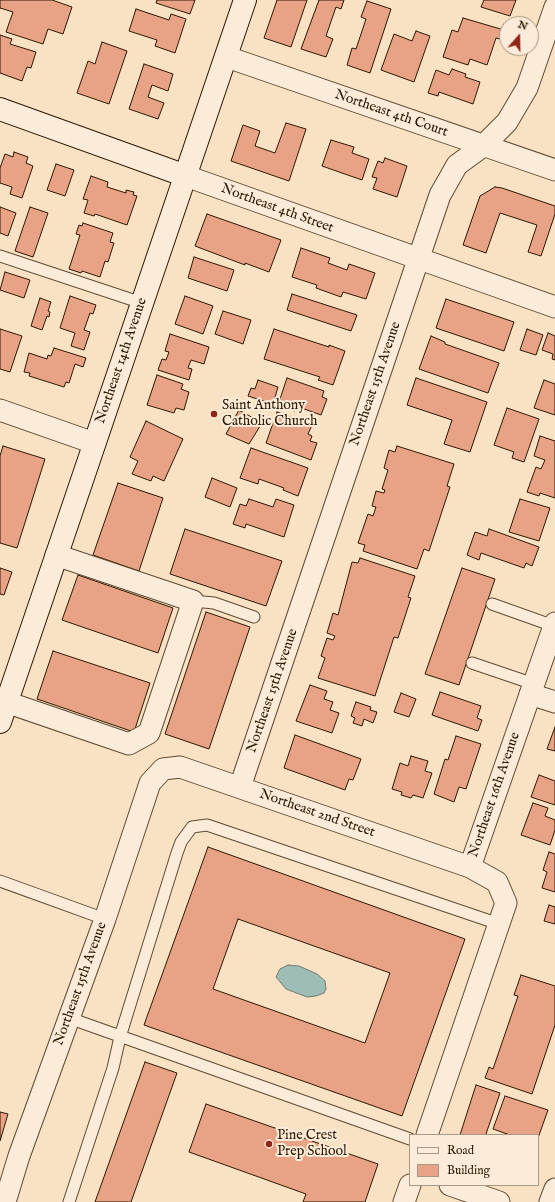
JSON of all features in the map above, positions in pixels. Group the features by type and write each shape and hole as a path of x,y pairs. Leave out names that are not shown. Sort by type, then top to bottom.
{"street":[{"name":"Northeast 14th Avenue","path":"0,722 4,701 56,555 227,57 245,0"},
{"name":"Northeast 15th Avenue","path":"240,787 440,195 457,165 483,146 506,122 527,88 555,8"},
{"name":"Northeast 4th Court","path":"227,57 555,170"},
{"name":"Northeast 4th Street","path":"0,109 418,260 555,307"},
{"path":"0,410 94,442"},
{"path":"4,701 129,744 149,733 193,601 56,555"},
{"name":"Northeast 16th Avenue","path":"427,1134 506,903 497,882 470,867 555,624"},
{"path":"532,689 555,702"},
{"name":"Northeast 2nd Street","path":"163,769 180,767 470,867"},
{"name":"Northeast 15th Avenue","path":"5,1202 105,919 150,783 163,769"},
{"path":"404,1202 410,1186"},
{"path":"453,1186 499,1202"},
{"path":"550,1202 555,1189"}],"lane":[{"path":"0,256 142,303"},
{"path":"193,601 214,603 254,617"},
{"path":"492,604 555,624"},
{"path":"472,663 532,689"},
{"path":"69,1202 113,1068 120,1037 177,853 181,842 192,827 207,825 499,924"},
{"path":"0,881 105,919"},
{"path":"69,1018 409,1139"}],"water":[{"path":"288,965 299,966 317,974 325,981 326,989 324,993 307,997 286,989 276,977 280,969"}],"building":[{"path":"0,0 52,0 72,7 63,34 48,29 43,44 6,32 13,12 0,8"},
{"path":"157,0 195,0 190,14 156,3"},
{"path":"277,0 307,0 291,47 264,38"},
{"path":"319,0 344,0 341,9 336,7 326,36 333,39 326,57 301,49"},
{"path":"484,0 516,0 510,16 481,7"},
{"path":"367,1 391,9 370,73 347,65 352,48 356,49 366,19 361,17"},
{"path":"136,9 169,20 171,14 186,19 175,53 155,46 157,40 129,31"},
{"path":"463,18 499,29 499,39 496,38 487,65 470,59 468,65 443,57 452,30 458,32"},
{"path":"416,31 430,36 414,82 381,70 394,34 412,41"},
{"path":"0,35 12,39 10,44 36,52 31,68 27,67 22,81 0,73"},
{"path":"102,42 127,51 109,104 77,93 88,61 95,64"},
{"path":"144,64 173,74 168,91 152,85 148,97 164,103 158,119 129,109"},
{"path":"452,69 466,74 465,77 480,82 473,104 439,92 438,96 428,93 436,70 449,75"},
{"path":"286,123 306,129 289,181 231,161 243,125 260,131 255,146 275,153"},
{"path":"331,140 354,147 352,153 369,159 362,180 322,166"},
{"path":"14,152 28,157 26,163 33,166 22,198 10,194 12,187 0,183 0,168 5,154 13,157"},
{"path":"385,158 407,166 397,197 373,189 377,178 372,177 378,161 383,163"},
{"path":"56,164 74,170 65,196 47,190"},
{"path":"91,176 108,182 107,187 126,193 126,190 134,192 133,195 137,196 127,225 95,214 94,216 84,213 88,200 83,199"},
{"path":"495,187 555,206 555,214 541,256 528,252 537,225 500,213 486,253 463,245 480,196"},
{"path":"0,207 16,213 8,236 0,233"},
{"path":"30,207 48,213 33,257 15,251"},
{"path":"207,214 281,240 269,272 245,263 245,265 195,246"},
{"path":"83,223 113,233 110,242 114,243 108,262 105,261 100,277 82,271 81,273 69,269 80,235 76,234 79,225 82,226"},
{"path":"301,248 330,258 328,263 347,270 349,264 375,273 366,299 343,292 341,297 316,288 317,285 292,277"},
{"path":"194,257 234,270 227,291 188,278"},
{"path":"5,272 30,280 24,298 0,290"},
{"path":"292,294 357,315 351,331 287,310"},
{"path":"70,296 96,305 93,314 90,313 84,330 90,332 84,350 71,346 75,333 60,328"},
{"path":"185,296 213,306 203,334 175,324"},
{"path":"40,298 51,302 48,311 50,312 49,317 47,316 42,330 31,326"},
{"path":"446,299 514,322 504,351 436,328"},
{"path":"223,311 251,320 243,344 215,334"},
{"path":"0,329 22,336 10,372 0,369"},
{"path":"274,329 345,351 333,385 318,380 320,377 264,359"},
{"path":"527,329 543,335 536,355 520,350"},
{"path":"548,333 555,336 555,360 552,359 553,354 542,350"},
{"path":"170,334 209,347 204,364 191,360 188,368 192,369 189,380 158,370 162,359 166,360 169,352 165,351"},
{"path":"431,336 445,342 445,344 499,363 488,393 419,369"},
{"path":"54,348 86,358 83,367 75,364 69,383 66,382 64,387 29,376 30,373 24,372 29,353 47,359 48,355 51,356"},
{"path":"157,375 183,384 181,389 189,392 184,410 176,408 174,413 147,405"},
{"path":"287,378 324,391 322,397 327,399 321,415 296,406 295,411 278,405"},
{"path":"416,378 487,402 470,452 444,444 452,420 407,405"},
{"path":"258,380 278,387 273,404 248,396 251,388 255,389"},
{"path":"544,380 555,384 555,415 534,408"},
{"path":"507,408 539,419 524,462 512,458 514,452 494,445"},
{"path":"239,410 262,423 249,444 226,434"},
{"path":"277,412 312,425 308,434 312,436 310,441 317,443 311,460 266,443"},
{"path":"146,421 183,439 164,481 153,476 151,481 132,474 138,461 130,457"},
{"path":"540,436 555,441 555,498 540,493 539,496 527,492 536,467 541,469 545,460 534,456"},
{"path":"3,446 45,459 17,548 0,543 0,456"},
{"path":"397,446 454,464 447,486 450,487 429,551 424,549 417,569 363,551 365,545 358,543 368,514 373,516 376,507 372,506 376,491 384,493 385,490 382,489 388,470 384,468 389,450 395,452"},
{"path":"251,448 308,468 298,496 283,490 284,488 259,479 258,484 240,478"},
{"path":"212,478 237,488 230,507 205,497"},
{"path":"118,483 163,498 139,571 93,555"},
{"path":"249,499 273,507 276,499 294,505 284,537 246,524 245,528 233,524 240,504 246,506"},
{"path":"520,499 550,508 539,541 509,532"},
{"path":"185,529 282,561 266,606 170,574"},
{"path":"489,529 539,547 532,566 526,563 524,568 481,553 479,560 467,555 475,532 487,536"},
{"path":"360,558 415,576 408,597 411,598 398,638 394,637 375,696 318,678 325,658 321,656 327,638 333,640 335,636 327,633 333,613 338,615 352,562 358,563"},
{"path":"0,568 12,572 4,595 0,594"},
{"path":"462,568 495,579 459,685 425,674"},
{"path":"78,575 173,608 158,653 62,620"},
{"path":"206,612 250,627 209,749 165,734"},
{"path":"53,651 150,683 134,732 37,699"},
{"path":"310,685 327,691 324,699 333,702 330,710 339,713 332,733 296,721"},
{"path":"440,692 481,706 477,718 482,720 478,731 432,715"},
{"path":"401,693 416,699 409,717 394,712"},
{"path":"356,702 371,707 370,710 377,712 373,723 364,719 362,726 353,723 355,718 351,716"},
{"path":"555,727 555,751 547,749"},
{"path":"295,735 361,759 353,780 349,779 345,790 284,768"},
{"path":"456,736 481,744 466,789 459,787 454,802 434,794 445,759 448,760"},
{"path":"411,756 428,761 425,771 432,773 423,798 413,795 411,798 401,795 402,792 392,789 400,763 408,766"},
{"path":"539,775 555,781 555,805 531,797"},
{"path":"533,803 548,808 545,816 555,820 555,830 550,845 521,835"},
{"path":"208,847 465,939 402,1116 144,1025","holes":["238,919 390,973 365,1043 213,989"]},
{"path":"549,852 555,854 555,892 542,888 547,872 543,870"},
{"path":"549,905 555,907 555,924 544,921"},
{"path":"521,975 555,986 555,1025 532,1094 485,1078 489,1067 493,1069 518,996 514,995"},
{"path":"145,1062 177,1073 131,1202 95,1202"},
{"path":"476,1085 500,1093 486,1134 460,1134"},
{"path":"505,1096 548,1110 539,1135 507,1134 493,1129"},
{"path":"206,1104 378,1164 365,1202 303,1202 306,1194 189,1152"},
{"path":"0,1112 8,1114 0,1141"}],"place":[{"name":"Saint Anthony Catholic Church","path":"214,414"},
{"name":"Pine Crest Prep School","path":"269,1144"}]}
